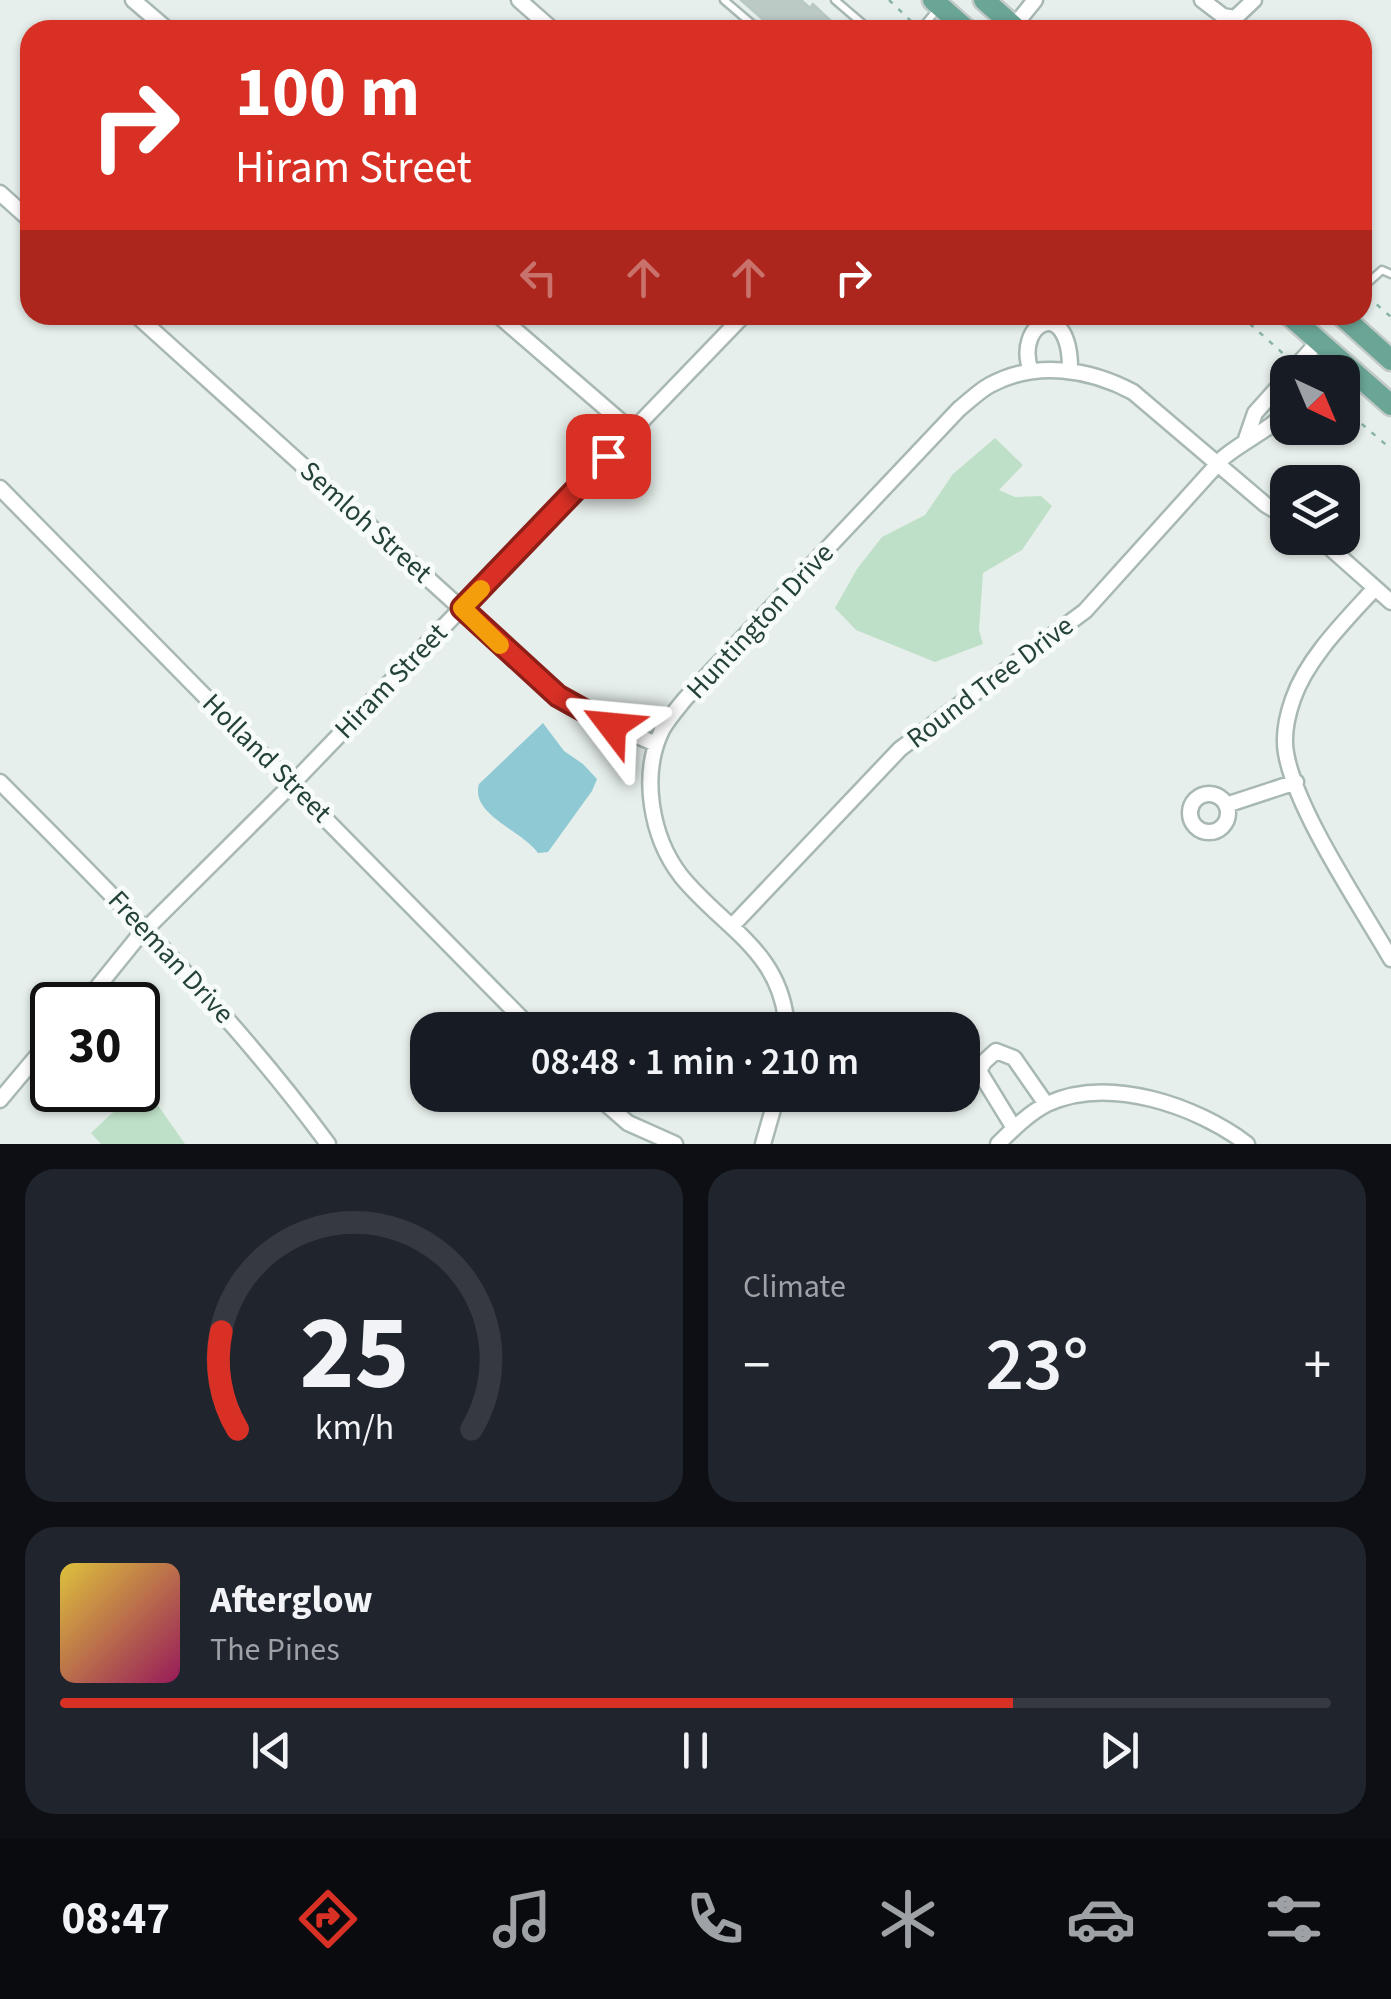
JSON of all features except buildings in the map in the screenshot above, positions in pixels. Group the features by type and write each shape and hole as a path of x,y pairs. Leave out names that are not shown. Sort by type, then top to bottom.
{"main road":[{"path":"984,0 1007,20"},
{"path":"937,3 956,20"},
{"path":"1301,325 1335,355"},
{"path":"1351,325 1391,360"},
{"path":"1360,377 1391,405"}],"street":[{"path":"134,0 157,20"},
{"path":"519,0 542,20"},
{"path":"1202,0 1223,16 1235,18 1254,0"},
{"path":"0,193 20,211"},
{"name":"Semloh Street","path":"147,325 558,696 588,715 656,744"},
{"path":"510,325 632,431"},
{"name":"Hiram Street","path":"102,982 146,929 292,784 734,325"},
{"path":"1032,371 1027,355 1030,338 1040,325"},
{"path":"1057,325 1066,335 1070,371"},
{"name":"Round Tree Drive","path":"1305,355 1319,341"},
{"name":"Huntington Drive","path":"786,1012 760,954 680,874 664,844 650,792 656,744 685,699 959,408 991,385 1032,371 1070,371 1112,381 1133,392 1270,507"},
{"name":"Round Tree Drive","path":"1246,439 1254,413 1270,394"},
{"name":"Round Tree Drive","path":"734,925 900,749 1086,611 1217,464 1246,439 1270,429"},
{"name":"Holland Street","path":"0,488 515,1012"},
{"path":"1339,555 1391,602"},
{"path":"1375,588 1315,661 1294,696 1286,727 1286,753 1309,814 1391,959"},
{"name":"Freeman Drive","path":"0,782 146,929 243,1034 328,1144"},
{"path":"1226,805 1296,782"},
{"path":"1014,1128 986,1087 980,1071 996,1051 1014,1058 1046,1104"},
{"path":"0,1100 30,1064"},
{"path":"998,1144 1046,1104 1101,1093 1138,1097 1211,1121 1248,1144"},
{"path":"615,1112 628,1124 675,1144"},
{"path":"763,1144 772,1112"}],"lane":[{"path":"724,0 747,20"},
{"path":"835,0 858,20"}],"path":[{"path":"889,0 909,20"},
{"path":"1372,300 1391,317"},
{"path":"1249,325 1276,355"},
{"path":"1360,421 1391,448"}],"green space":[{"path":"995,438 1023,465 999,490 1015,497 1041,496 1052,506 1022,550 983,573 979,630 983,644 935,662 856,630 835,608 857,569 882,537 925,515 953,474"},
{"path":"160,1108 185,1144 101,1144 91,1133 113,1112 160,1112"}],"water":[{"path":"543,723 564,751 597,779 548,852 538,853 489,813 478,795 479,784"}],"slow traffic":[{"path":"481,589 462,608 500,645"}],"route":[{"path":"608,456 462,608 558,696 612,726"}]}
